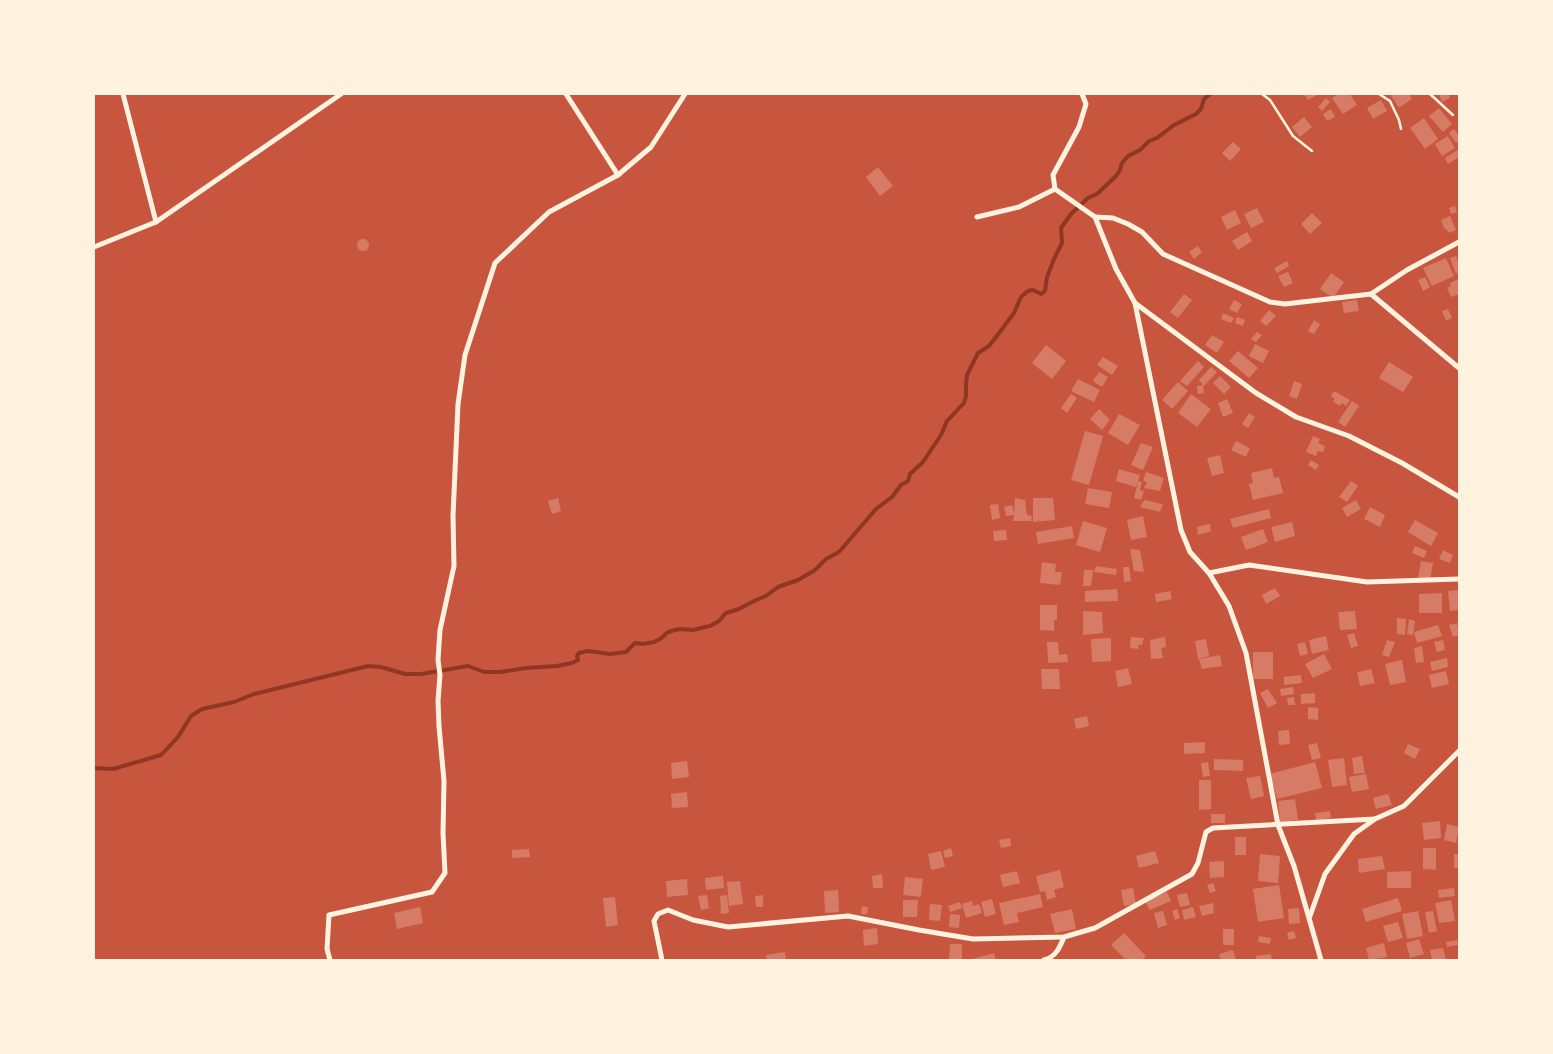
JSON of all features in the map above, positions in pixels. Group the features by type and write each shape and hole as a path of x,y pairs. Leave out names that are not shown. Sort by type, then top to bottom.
{"street":[{"path":"123,94 156,222"},
{"path":"94,247 156,222 342,94"},
{"path":"566,94 618,175"},
{"path":"330,960 327,949 329,915 432,892 445,873 443,833 444,781 439,726 440,675 438,660 440,630 454,566 453,516 458,404 465,354 495,263 548,212 618,175 651,147 685,94"},
{"path":"1082,94 1086,104 1079,127 1053,176 1055,189 1095,217 1116,269 1135,303 1181,530 1190,552 1209,573 1229,606 1246,653 1278,825 1294,866 1321,960"},
{"path":"977,217 1019,208 1055,189"},
{"path":"1095,217 1113,218 1128,224 1142,232 1163,254 1270,302 1285,304 1371,294 1407,270 1459,242"},
{"path":"1371,294 1459,368"},
{"path":"1135,303 1256,392 1296,417 1349,436 1402,462 1459,497"},
{"path":"1209,573 1249,565 1367,582 1459,579"},
{"path":"1310,917 1325,874 1354,834 1376,819 1404,806 1459,752"},
{"path":"662,960 654,921 658,914 668,910 693,920 728,927 848,916 973,938 1064,936 1095,928 1192,874 1198,862 1206,832 1213,828 1376,819"},
{"path":"1044,960 1050,958 1058,951 1064,936"}],"path":[{"path":"1262,94 1270,100 1293,136 1312,151"},
{"path":"1379,94 1390,101 1400,120 1401,129"},
{"path":"1430,94 1453,115"}],"building":[{"path":"1304,94 1319,94 1308,100"},
{"path":"1338,94 1350,94 1357,105 1343,114 1332,98"},
{"path":"1390,94 1409,94 1412,99 1399,108"},
{"path":"1439,94 1449,94 1450,98 1442,102"},
{"path":"1326,98 1330,102 1322,111 1318,107"},
{"path":"1381,100 1387,111 1373,119 1367,108"},
{"path":"1439,108 1452,124 1443,132 1429,116"},
{"path":"1331,109 1335,117 1327,121 1323,114"},
{"path":"1304,117 1312,127 1300,137 1292,127"},
{"path":"1424,118 1438,139 1425,149 1410,128"},
{"path":"1454,129 1459,136 1459,141 1456,143 1449,133"},
{"path":"1448,136 1455,148 1442,156 1435,144"},
{"path":"1233,142 1241,149 1230,161 1222,153"},
{"path":"1459,149 1459,157 1448,164 1445,158"},
{"path":"878,167 893,186 880,196 866,177"},
{"path":"1455,206 1457,212 1451,214 1449,208"},
{"path":"1257,208 1264,222 1251,228 1244,214"},
{"path":"1235,210 1241,223 1227,230 1221,217"},
{"path":"1312,213 1322,223 1310,234 1301,224"},
{"path":"1450,216 1456,230 1450,233 1444,228 1441,220"},
{"path":"1247,232 1252,241 1238,250 1232,241"},
{"path":"361,239 365,239 369,245 365,251 361,251 357,247 357,243"},
{"path":"1198,246 1202,252 1194,259 1189,252"},
{"path":"1456,256 1459,272 1456,274 1450,258"},
{"path":"1446,258 1454,276 1432,286 1423,268"},
{"path":"1287,261 1289,266 1277,273 1274,268"},
{"path":"1288,272 1293,283 1284,287 1278,276"},
{"path":"1331,273 1344,282 1333,298 1320,289"},
{"path":"1425,277 1430,287 1423,291 1418,280"},
{"path":"1459,279 1459,294 1451,297 1447,288 1451,286 1450,283"},
{"path":"1184,294 1192,300 1178,318 1170,312"},
{"path":"1234,300 1242,304 1237,313 1229,309"},
{"path":"1357,300 1359,311 1344,313 1342,302"},
{"path":"1448,309 1452,318 1446,321 1442,311"},
{"path":"1269,310 1276,316 1266,326 1260,321"},
{"path":"1223,313 1234,318 1231,323 1221,319"},
{"path":"1237,317 1245,320 1243,326 1235,323"},
{"path":"1314,320 1320,324 1314,334 1308,331"},
{"path":"1257,332 1262,335 1256,342 1251,339"},
{"path":"1212,335 1224,342 1217,353 1205,345"},
{"path":"1255,344 1269,351 1263,363 1249,356"},
{"path":"1046,345 1066,361 1052,379 1032,363"},
{"path":"1238,351 1258,368 1249,378 1229,361"},
{"path":"1103,357 1118,366 1112,375 1097,365"},
{"path":"1198,361 1204,367 1187,386 1180,381"},
{"path":"1389,362 1413,377 1403,392 1379,378"},
{"path":"1211,367 1217,372 1204,386 1199,380"},
{"path":"1099,372 1108,377 1102,387 1093,381"},
{"path":"1220,376 1231,387 1224,394 1213,383"},
{"path":"1078,379 1100,390 1094,402 1071,391"},
{"path":"1294,381 1302,384 1297,399 1289,396"},
{"path":"1178,382 1188,391 1172,409 1162,400"},
{"path":"1203,385 1204,393 1198,394 1197,386"},
{"path":"1334,391 1350,400 1346,406 1342,403 1340,406 1333,402 1335,399 1331,396"},
{"path":"1071,394 1077,398 1067,413 1061,408"},
{"path":"1191,394 1211,409 1197,427 1178,413"},
{"path":"1227,399 1233,413 1223,417 1218,403"},
{"path":"1352,401 1359,406 1345,427 1338,422"},
{"path":"1099,409 1110,420 1102,430 1090,419"},
{"path":"1249,413 1255,417 1248,428 1242,424"},
{"path":"1119,414 1140,425 1128,445 1108,433"},
{"path":"1085,431 1103,436 1089,485 1071,480"},
{"path":"1313,436 1320,439 1318,443 1325,446 1323,452 1318,451 1316,456 1306,452"},
{"path":"1236,441 1250,448 1246,457 1231,450"},
{"path":"1141,443 1153,447 1143,470 1131,465"},
{"path":"1220,455 1224,473 1212,476 1207,458"},
{"path":"1311,460 1319,465 1316,470 1308,465"},
{"path":"1272,468 1274,478 1279,477 1283,493 1253,500 1249,484 1253,483 1251,473"},
{"path":"1119,469 1140,475 1136,487 1116,481"},
{"path":"1146,472 1164,478 1160,491 1144,488 1147,482 1143,481"},
{"path":"1138,481 1142,482 1140,490 1144,491 1141,500 1134,498"},
{"path":"1351,481 1358,486 1347,502 1339,497"},
{"path":"1088,488 1112,492 1109,508 1085,504"},
{"path":"558,498 561,511 552,514 548,501"},
{"path":"1015,498 1025,500 1027,515 1032,516 1031,521 1013,521 1014,515 1006,516 1004,507 1012,505 1014,514"},
{"path":"1033,498 1053,498 1055,520 1033,522"},
{"path":"1144,500 1163,504 1160,512 1140,507"},
{"path":"1356,500 1361,509 1347,517 1342,508"},
{"path":"998,504 1000,518 992,520 990,505"},
{"path":"1370,507 1385,515 1380,527 1364,519"},
{"path":"1269,509 1271,518 1233,528 1230,519"},
{"path":"1143,516 1147,537 1131,540 1127,520"},
{"path":"1415,520 1438,533 1431,546 1408,532"},
{"path":"1083,521 1107,528 1100,552 1076,545"},
{"path":"1292,522 1295,536 1275,542 1271,527"},
{"path":"1210,524 1211,531 1198,535 1197,527"},
{"path":"1072,526 1074,538 1038,544 1036,532"},
{"path":"1263,529 1268,542 1246,550 1241,537"},
{"path":"1006,530 1007,540 994,541 993,531"},
{"path":"1415,546 1427,551 1424,558 1412,553"},
{"path":"1130,549 1140,550 1144,572 1134,571"},
{"path":"1443,550 1453,555 1450,563 1439,559"},
{"path":"1421,561 1433,563 1430,580 1418,578"},
{"path":"1042,562 1056,564 1055,572 1062,572 1060,585 1040,583"},
{"path":"1096,566 1117,569 1116,575 1094,572"},
{"path":"1123,567 1129,567 1131,581 1124,582"},
{"path":"1084,570 1093,570 1091,586 1083,586"},
{"path":"1275,588 1280,596 1266,604 1262,595"},
{"path":"1117,589 1118,601 1085,602 1085,591"},
{"path":"1459,590 1459,610 1450,611 1448,591"},
{"path":"1170,591 1172,599 1156,602 1155,594"},
{"path":"1442,593 1442,613 1419,613 1419,594"},
{"path":"1040,605 1057,605 1057,620 1054,620 1054,631 1040,630"},
{"path":"1083,611 1102,612 1103,633 1083,635"},
{"path":"1355,611 1357,629 1340,630 1338,612"},
{"path":"1397,618 1406,619 1405,635 1397,634"},
{"path":"1409,619 1415,621 1413,635 1407,634"},
{"path":"1457,623 1459,635 1453,637 1449,625"},
{"path":"1438,625 1442,636 1417,643 1414,632"},
{"path":"1354,633 1358,646 1351,648 1347,635"},
{"path":"1326,636 1329,650 1312,654 1309,640"},
{"path":"1131,637 1144,638 1142,645 1138,645 1139,649 1130,648"},
{"path":"1165,637 1166,647 1161,648 1163,658 1151,659 1150,640"},
{"path":"1111,638 1111,661 1092,662 1091,639"},
{"path":"1206,639 1209,656 1198,659 1195,641"},
{"path":"1387,640 1395,642 1389,657 1382,655"},
{"path":"1443,640 1445,650 1437,652 1434,642"},
{"path":"1047,642 1058,642 1059,655 1067,654 1068,662 1048,663"},
{"path":"1305,642 1308,654 1300,656 1297,644"},
{"path":"1422,646 1424,662 1416,663 1414,648"},
{"path":"1253,652 1273,652 1273,679 1253,679"},
{"path":"1324,654 1332,669 1313,678 1305,664"},
{"path":"1220,655 1222,666 1202,669 1199,659"},
{"path":"1447,658 1448,667 1432,671 1430,662"},
{"path":"1402,660 1406,682 1390,685 1385,664"},
{"path":"1128,668 1132,684 1118,687 1115,671"},
{"path":"1041,669 1059,669 1060,689 1042,689"},
{"path":"1371,669 1375,683 1360,686 1357,672"},
{"path":"1446,671 1449,684 1432,688 1429,675"},
{"path":"1301,675 1302,683 1284,685 1284,677"},
{"path":"1293,687 1294,694 1281,696 1280,689"},
{"path":"1268,689 1277,703 1268,708 1260,693"},
{"path":"1315,693 1315,703 1301,704 1301,694"},
{"path":"1294,697 1295,705 1288,705 1287,698"},
{"path":"1308,707 1318,708 1318,720 1308,719"},
{"path":"1087,716 1089,726 1076,729 1074,719"},
{"path":"1289,730 1290,744 1279,745 1278,731"},
{"path":"1205,742 1205,753 1184,754 1184,743"},
{"path":"1317,743 1321,758 1312,760 1308,745"},
{"path":"1408,744 1420,749 1415,759 1404,753"},
{"path":"1362,756 1365,773 1354,774 1352,758"},
{"path":"1344,758 1347,785 1332,787 1328,760"},
{"path":"1214,759 1243,760 1243,771 1214,770"},
{"path":"687,761 689,777 672,779 671,763"},
{"path":"1208,762 1210,776 1203,777 1201,763"},
{"path":"1315,762 1322,788 1277,799 1270,774"},
{"path":"1366,774 1369,789 1352,792 1349,777"},
{"path":"1260,776 1264,796 1251,799 1246,778"},
{"path":"1199,780 1211,780 1211,809 1199,810"},
{"path":"687,792 688,807 672,808 671,794"},
{"path":"1388,794 1392,805 1376,809 1373,798"},
{"path":"1295,799 1298,820 1280,822 1278,801"},
{"path":"1330,811 1331,818 1316,820 1315,813"},
{"path":"1211,814 1225,814 1225,823 1211,823"},
{"path":"1440,821 1441,838 1424,840 1422,823"},
{"path":"1447,824 1459,827 1456,843 1444,840"},
{"path":"1235,837 1246,837 1246,855 1235,855"},
{"path":"1010,838 1011,846 1001,848 999,840"},
{"path":"951,848 953,856 945,858 943,851"},
{"path":"1423,848 1436,848 1436,870 1423,869"},
{"path":"529,849 530,857 512,858 512,850"},
{"path":"941,851 945,867 931,870 928,854"},
{"path":"1155,851 1159,863 1139,868 1136,856"},
{"path":"1260,854 1280,856 1278,883 1258,881"},
{"path":"1454,854 1459,854 1459,868 1454,868"},
{"path":"1382,856 1385,869 1359,873 1358,859"},
{"path":"1224,861 1224,877 1210,878 1209,862"},
{"path":"1060,870 1064,887 1054,890 1056,897 1047,900 1045,891 1040,892 1036,876"},
{"path":"1017,871 1020,883 1003,887 1000,875"},
{"path":"1411,871 1411,888 1387,888 1387,872"},
{"path":"882,874 883,888 873,888 872,876"},
{"path":"723,876 724,888 706,890 705,878"},
{"path":"905,877 923,879 921,897 903,895"},
{"path":"687,879 688,895 667,897 666,881"},
{"path":"740,881 743,904 729,906 727,882"},
{"path":"1213,883 1216,891 1210,893 1207,885"},
{"path":"1279,885 1284,918 1258,922 1253,889"},
{"path":"1133,888 1136,904 1124,906 1121,890"},
{"path":"1454,888 1455,896 1439,898 1438,890"},
{"path":"838,890 839,912 825,913 824,891"},
{"path":"1167,892 1171,901 1150,910 1145,901"},
{"path":"1187,893 1190,905 1180,907 1177,895"},
{"path":"1040,894 1043,907 1017,913 1019,922 1004,925 999,903"},
{"path":"707,895 709,908 701,910 698,896"},
{"path":"727,895 729,913 721,914 720,896"},
{"path":"763,895 763,907 756,907 755,896"},
{"path":"615,897 618,925 606,927 603,898"},
{"path":"1398,898 1402,911 1366,922 1362,909"},
{"path":"992,899 996,914 985,917 981,902"},
{"path":"903,900 918,900 917,917 903,917"},
{"path":"1451,900 1455,921 1439,923 1435,903"},
{"path":"972,901 973,906 979,904 982,913 966,918 962,904"},
{"path":"960,902 962,908 950,912 948,906"},
{"path":"1213,903 1214,913 1202,916 1199,906"},
{"path":"930,904 942,905 940,921 929,920"},
{"path":"862,906 868,907 867,914 861,914"},
{"path":"420,907 423,923 397,929 394,913"},
{"path":"1193,907 1196,917 1184,920 1182,910"},
{"path":"1299,908 1300,923 1289,924 1288,909"},
{"path":"1072,909 1076,929 1055,933 1050,914"},
{"path":"1177,909 1180,918 1175,920 1172,911"},
{"path":"1163,911 1167,925 1158,928 1154,913"},
{"path":"1418,911 1423,936 1407,939 1402,914"},
{"path":"1433,911 1437,931 1429,933 1425,912"},
{"path":"950,914 960,915 959,928 949,927"},
{"path":"1398,922 1403,938 1388,942 1383,926"},
{"path":"877,928 878,944 864,946 863,930"},
{"path":"1223,929 1234,929 1234,945 1223,945"},
{"path":"1294,931 1296,938 1289,940 1287,933"},
{"path":"1124,933 1146,956 1142,960 1126,960 1111,945"},
{"path":"1259,936 1271,938 1270,944 1258,942"},
{"path":"1419,939 1424,954 1410,958 1406,943"},
{"path":"1457,940 1458,945 1447,947 1446,942"},
{"path":"1384,943 1387,957 1369,960 1366,948"},
{"path":"950,944 962,944 962,960 949,960"},
{"path":"1443,948 1446,960 1432,960 1430,950"},
{"path":"1233,950 1236,960 1221,960 1219,954"},
{"path":"785,952 786,960 767,960 766,955"},
{"path":"994,953 996,960 968,960"},
{"path":"1271,954 1272,960 1256,960 1256,956"}],"waterway":[{"path":"94,768 113,769 161,755 178,737 191,716 202,709 368,666 381,667 405,674 421,674 468,666 484,672 500,672 572,663 578,660 577,656 579,653 588,651 610,654 626,652 635,643 654,642 668,632 679,629 693,630 710,626 719,621 726,613 766,596 778,587 798,580 815,570 826,559 839,552 876,509 892,497 901,485 908,481 910,474 923,462 941,435 947,421 964,403 967,375 978,353 989,346 996,337 1014,313 1021,297 1028,291 1033,290 1041,294 1045,291 1047,277 1062,243 1061,228 1071,214 1116,176 1122,163 1128,156 1140,150 1149,141 1157,138 1174,125 1196,114 1201,109 1204,99 1210,94"}]}
